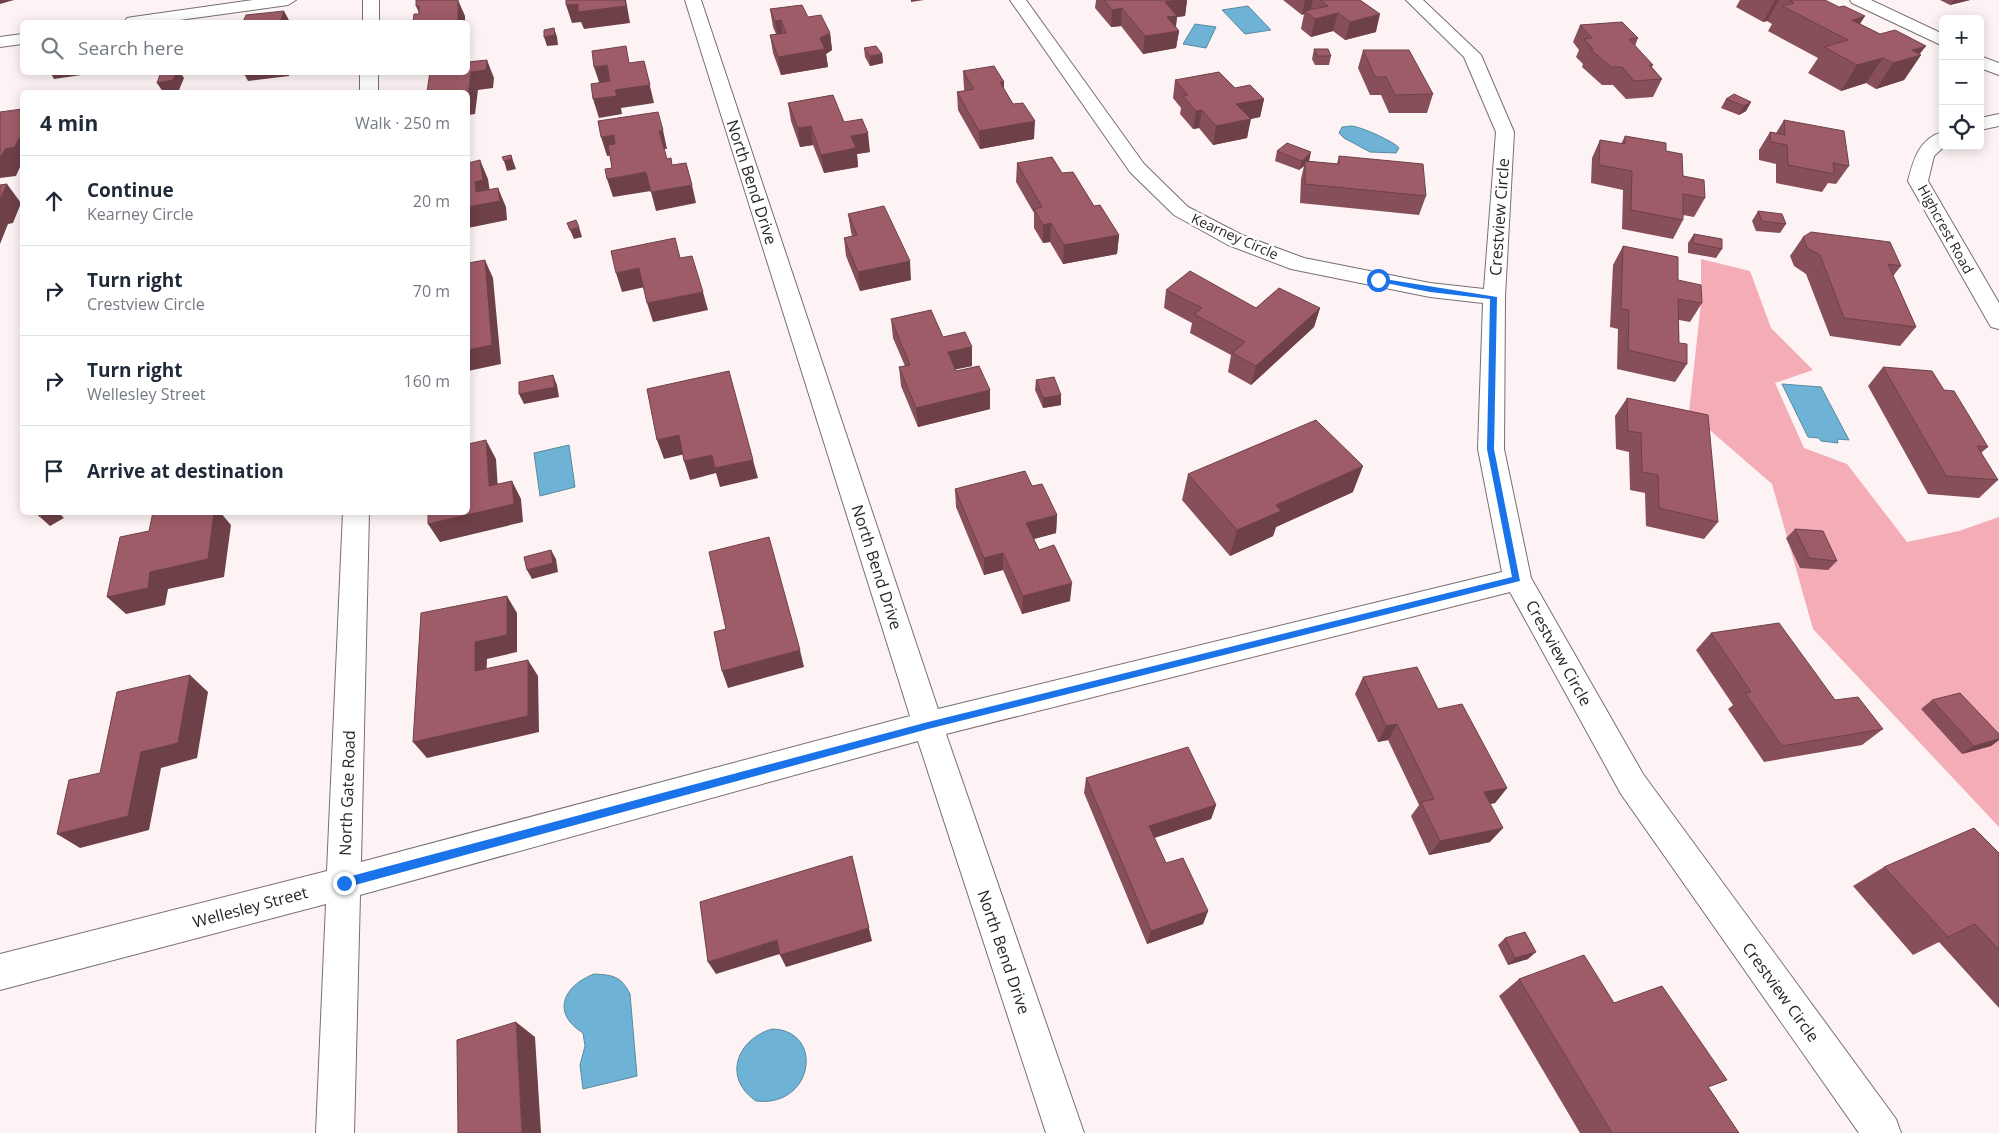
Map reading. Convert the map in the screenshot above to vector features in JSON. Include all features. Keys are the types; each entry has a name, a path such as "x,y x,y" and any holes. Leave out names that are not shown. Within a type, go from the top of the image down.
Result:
{"street":[{"path":"147,20 288,0"},
{"path":"371,0 371,20"},
{"name":"North Bend Drive","path":"693,0 928,726 1065,1133"},
{"name":"Kearney Circle","path":"1018,0 1138,168 1181,212 1235,240 1299,264 1430,290 1494,297"},
{"name":"Crestview Circle","path":"1414,0 1472,55 1505,132 1494,297 1490,449 1517,579 1632,784 1882,1133"},
{"path":"1858,0 1939,39"},
{"path":"0,42 20,38"},
{"path":"1984,63 1999,70"},
{"path":"368,90 369,75"},
{"path":"1984,123 1999,120"},
{"name":"Highcrest Road","path":"1939,142 1925,154 1918,181 1999,322"},
{"name":"North Gate Road","path":"335,1133 356,515"},
{"name":"Wellesley Street","path":"0,972 344,883 928,726 1517,579"}],"shaded area":[{"path":"1701,259 1750,271 1771,328 1813,370 1775,383 1804,448 1847,464 1907,542 1959,531 1999,517 1999,827 1813,629 1772,484 1689,412 1701,303"}],"water":[{"path":"1248,6 1271,30 1245,34 1222,10"},
{"path":"1195,24 1216,27 1206,48 1183,44"},
{"path":"1351,126 1377,135 1399,148 1396,153 1370,152 1344,138 1339,133 1342,127"},
{"path":"1782,384 1821,387 1849,440 1837,439 1838,443 1808,437"},
{"path":"569,445 575,487 540,496 534,453"},
{"path":"594,974 606,975 620,980 630,994 637,1076 583,1089 580,1065 585,1046 583,1033 573,1025 564,1009 568,993 583,979"},
{"path":"772,1029 789,1033 800,1042 806,1054 806,1068 801,1082 790,1093 776,1100 756,1101 745,1092 739,1081 737,1071 738,1060 750,1041"}],"building":[{"path":"416,0 458,0 458,20 413,20 414,14 419,14 419,6 416,6"},
{"path":"566,0 625,0 626,6 578,12 578,4 566,5"},
{"path":"1104,0 1179,0 1165,2 1177,16 1167,17 1179,31 1145,36 1122,8 1112,10"},
{"path":"1320,0 1360,0 1380,14 1350,22 1338,13 1315,19 1305,11 1328,6"},
{"path":"1789,0 1825,0 1839,7 1844,6 1865,16 1852,20 1880,34 1895,30 1926,46 1912,50 1921,55 1893,63 1883,58 1857,65 1824,47 1848,40 1782,6 1794,3"},
{"path":"802,5 808,17 821,15 830,33 820,38 825,49 778,57 770,35 786,33 781,20 775,21 770,9"},
{"path":"284,11 281,20 244,20 246,15"},
{"path":"1622,22 1638,38 1629,39 1653,65 1649,65 1662,79 1634,81 1622,67 1611,67 1590,49 1593,49 1584,39 1592,38 1580,25"},
{"path":"554,28 555,35 544,37 544,30"},
{"path":"626,46 629,63 644,61 650,85 615,90 617,96 593,99 591,84 610,81 607,65 594,67 592,51"},
{"path":"876,46 882,54 870,56 864,48"},
{"path":"1314,49 1328,49 1331,56 1317,56"},
{"path":"1363,50 1409,50 1433,94 1395,95 1386,77 1375,77"},
{"path":"487,60 486,70 471,72 469,90 427,90 430,75 470,75 470,62"},
{"path":"994,66 1004,82 1000,82 1013,104 1023,103 1035,121 979,131 957,92 974,89 963,71"},
{"path":"1219,72 1235,88 1250,85 1264,99 1236,104 1251,119 1216,126 1202,110 1196,111 1183,96 1188,95 1175,80"},
{"path":"160,75 176,75 173,80 157,83"},
{"path":"1734,94 1751,102 1744,106 1726,99"},
{"path":"833,95 844,122 862,119 868,133 851,136 856,148 821,155 811,126 798,128 788,103"},
{"path":"20,109 20,138 15,147 5,149 1,157 0,157 0,112"},
{"path":"658,112 663,130 659,131 667,159 671,158 672,165 686,163 692,185 651,192 646,172 607,179 605,169 612,168 608,145 615,144 614,135 601,137 598,121"},
{"path":"1784,120 1844,131 1849,166 1833,163 1834,174 1788,165 1787,145 1771,142 1770,132 1785,135"},
{"path":"1625,136 1666,143 1666,151 1682,154 1683,176 1704,180 1705,198 1683,194 1683,220 1631,210 1632,171 1599,165 1600,140 1625,144"},
{"path":"1287,143 1311,152 1302,161 1277,151"},
{"path":"511,155 512,159 504,161 502,157"},
{"path":"1339,156 1423,164 1426,196 1305,184 1305,161 1339,164"},
{"path":"1052,157 1062,173 1073,172 1094,206 1100,205 1119,235 1064,245 1051,223 1043,225 1034,209 1042,207 1017,163"},
{"path":"480,160 483,180 475,182 476,192 498,188 500,201 470,207 470,162"},
{"path":"7,184 0,199 0,185"},
{"path":"884,206 910,261 858,272 844,238 857,235 848,214"},
{"path":"1758,211 1782,214 1786,224 1762,221"},
{"path":"576,220 579,227 570,230 567,223"},
{"path":"1811,232 1890,242 1901,266 1888,264 1916,327 1844,318 1820,255 1807,248 1803,237"},
{"path":"1694,234 1722,239 1722,249 1693,243"},
{"path":"675,238 680,258 692,256 703,292 647,303 639,268 616,273 611,251"},
{"path":"1623,246 1678,257 1678,280 1701,285 1702,303 1678,299 1679,343 1687,344 1687,364 1628,350 1629,310 1621,309"},
{"path":"485,260 492,345 470,350 470,263"},
{"path":"1190,271 1256,308 1279,288 1320,308 1256,366 1232,353 1245,342 1194,314 1202,308 1166,290"},
{"path":"931,310 943,337 965,332 972,347 948,352 956,371 979,366 990,390 916,408 899,367 910,365 891,319"},
{"path":"1883,367 1932,371 1944,390 1954,391 1988,447 1977,446 1998,480 1946,476"},
{"path":"729,371 753,460 715,468 712,455 684,461 679,435 657,440 647,389"},
{"path":"553,375 555,387 519,394 519,382"},
{"path":"1054,377 1061,395 1043,398 1036,380"},
{"path":"1627,398 1708,415 1718,522 1659,508 1658,475 1642,472 1641,433 1628,431"},
{"path":"1316,420 1363,466 1276,505 1281,511 1237,530 1188,474"},
{"path":"486,440 489,486 512,481 514,504 470,514 470,444"},
{"path":"1025,471 1032,486 1042,484 1057,515 1026,523 1039,550 1054,545 1072,583 1023,596 1003,553 984,558 955,489"},
{"path":"152,515 214,515 208,559 150,572 148,588 107,597 120,537 149,531"},
{"path":"428,515 467,515 428,524"},
{"path":"1795,529 1823,531 1837,561 1809,558"},
{"path":"769,537 800,650 722,671 714,632 726,629 709,552"},
{"path":"551,550 553,563 527,570 524,557"},
{"path":"507,596 507,635 475,642 475,671 528,660 528,716 413,742 421,613"},
{"path":"1779,623 1835,700 1858,697 1883,729 1782,746 1745,693 1751,692 1711,633"},
{"path":"1417,667 1438,709 1462,704 1507,788 1484,792 1503,828 1440,841 1421,802 1434,799 1397,724 1386,726 1363,677"},
{"path":"190,675 178,743 141,752 128,816 57,834 69,780 100,773 117,692"},
{"path":"1960,693 1999,734 1999,739 1974,746 1932,700"},
{"path":"1188,747 1216,805 1149,826 1166,863 1183,858 1208,911 1151,931 1086,778"},
{"path":"1974,828 1999,853 1999,950 1975,924 1948,937 1884,867"},
{"path":"852,856 869,928 780,955 777,940 708,962 700,902"},
{"path":"1525,932 1536,952 1515,958 1505,938"},
{"path":"1584,955 1614,1003 1662,986 1727,1080 1708,1087 1739,1133 1612,1133 1519,979"},
{"path":"516,1022 522,1133 458,1133 457,1040"}],"route":[{"path":"344,883 928,726 1517,579 1490,449 1494,297 1430,290 1378,280"}]}
